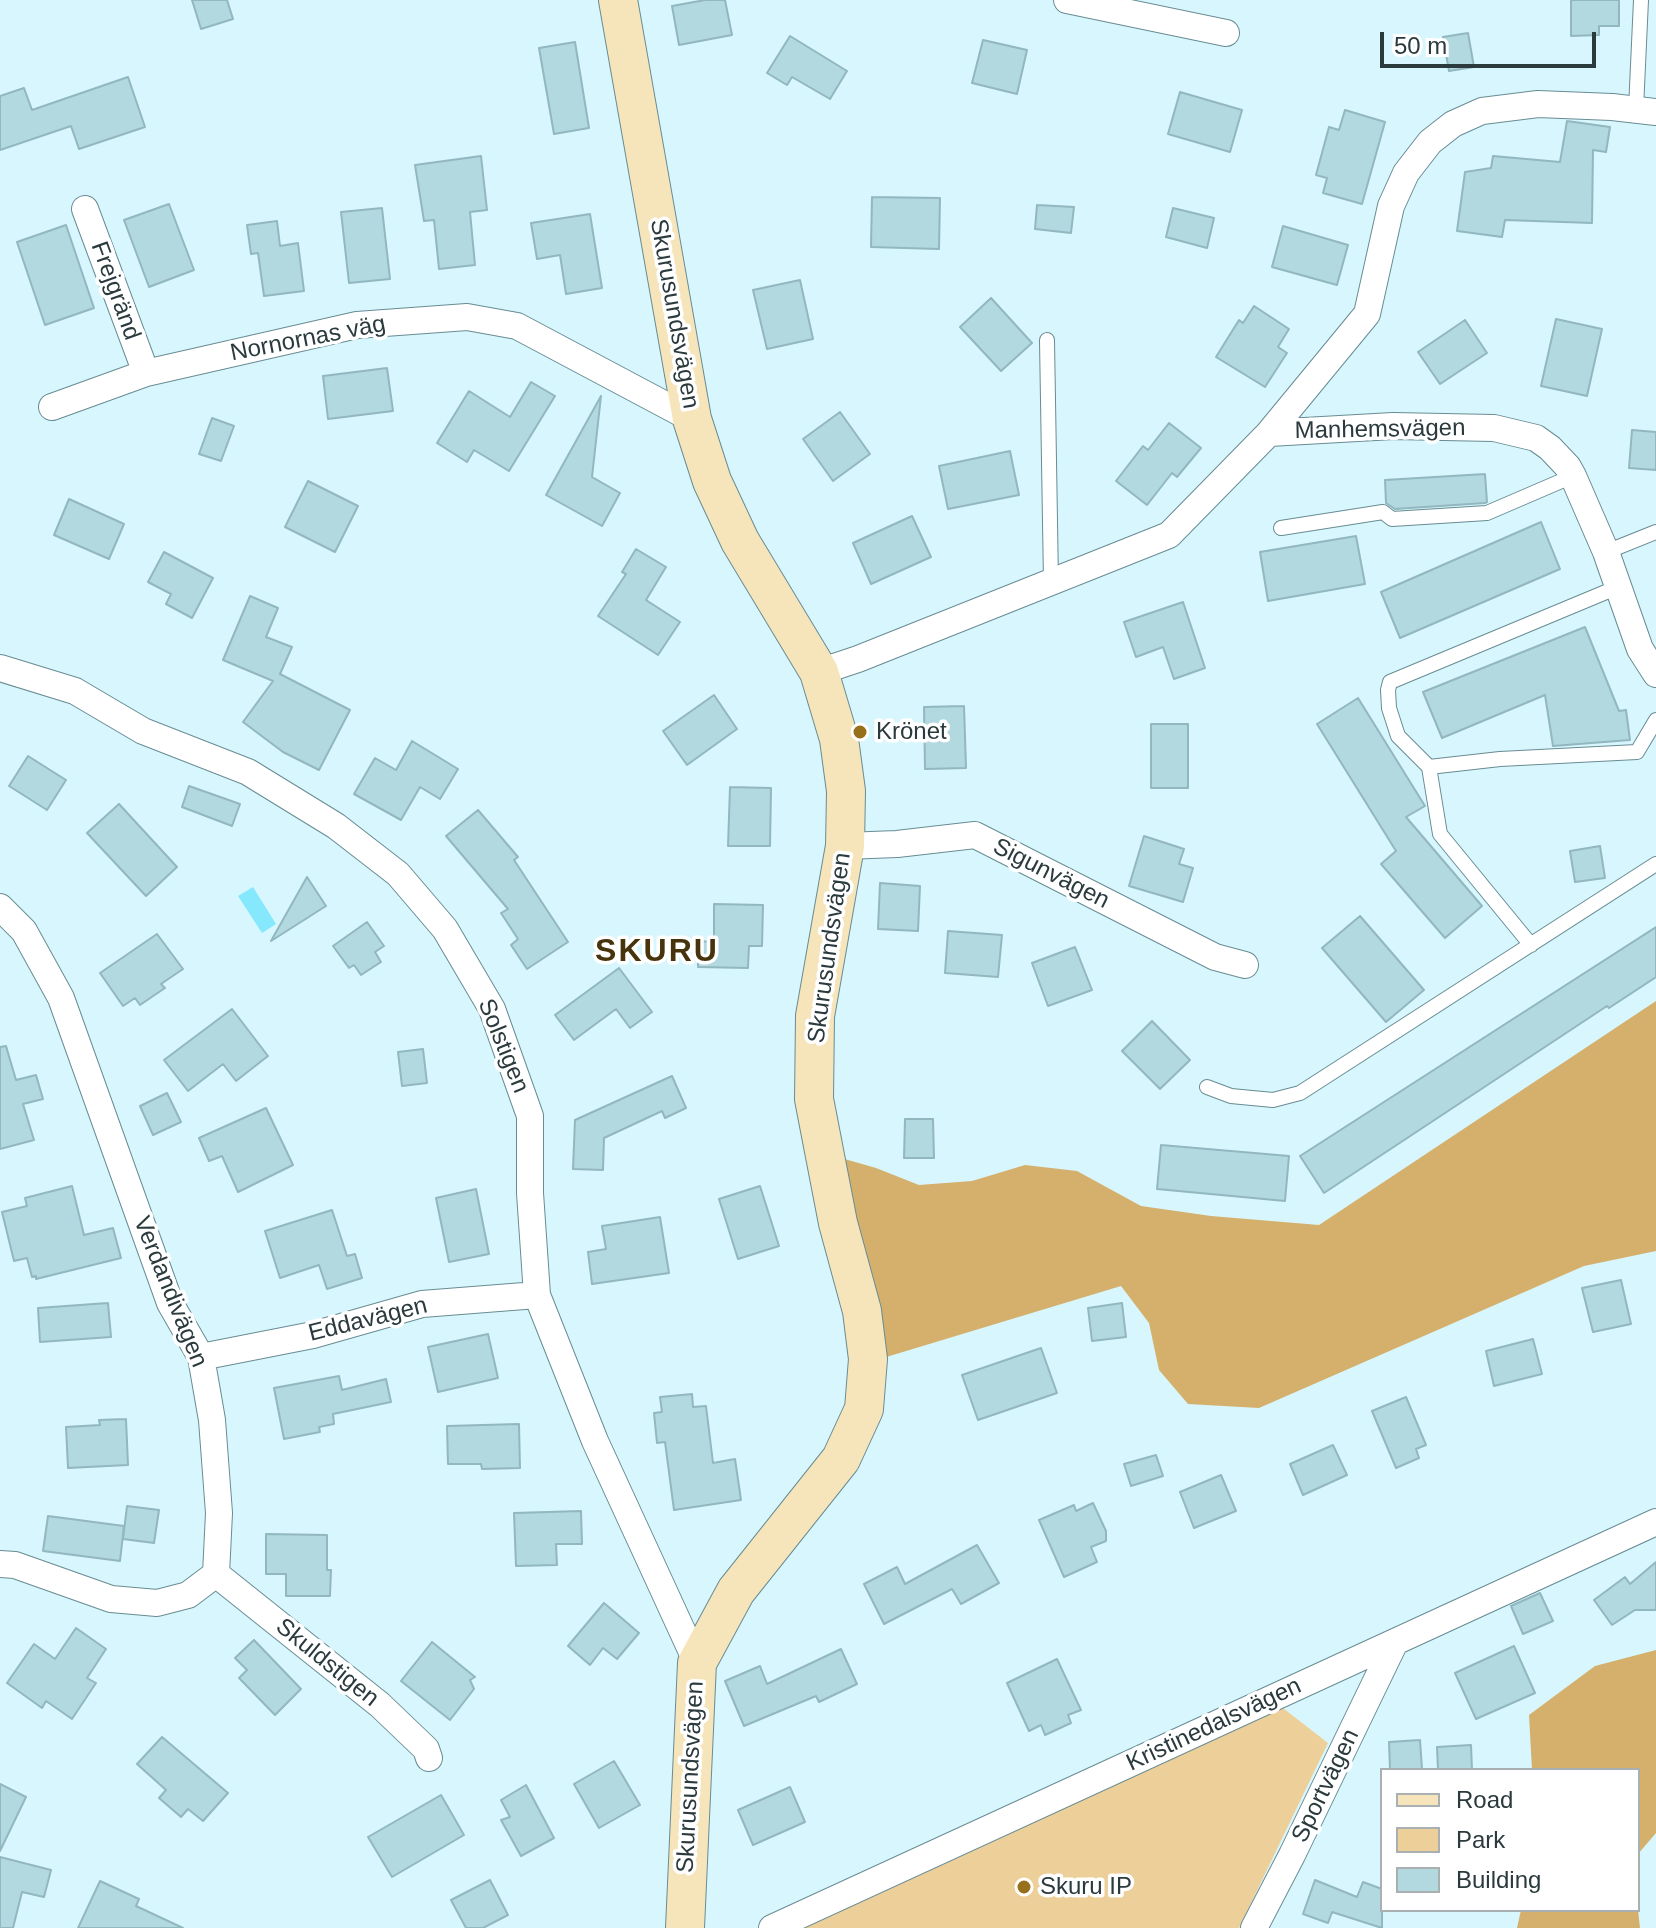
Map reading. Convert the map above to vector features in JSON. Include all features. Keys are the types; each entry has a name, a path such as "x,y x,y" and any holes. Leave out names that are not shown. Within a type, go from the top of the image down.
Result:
{"street":[{"name":"Skurusundsvägen","path":"618,0 692,419 712,481 740,541 819,672 839,739 846,791 845,846 815,1016 814,1099 838,1223 862,1311 868,1359 864,1409 841,1459 736,1591 697,1663 685,1928"},
{"path":"1067,0 1226,33"},
{"path":"1269,433 1367,314 1391,206 1406,173 1430,142 1453,124 1482,111 1538,104 1646,111"},
{"name":"Frejgränd","path":"85,209 146,373"},
{"name":"Nornornas väg","path":"52,407 146,373 357,325 467,317 517,326 692,419"},
{"name":"Manhemsvägen","path":"819,672 1169,535 1269,433 1393,426 1494,428 1536,438 1550,448 1573,476 1606,552 1640,649 1656,674"},
{"name":"Solstigen","path":"0,668 75,691 143,731 248,772 336,826 398,874 445,929 492,1009 530,1116 530,1193 537,1295 595,1441 697,1663"},
{"name":"Sigunvägen","path":"845,846 975,835 1215,957 1245,965"},
{"name":"Verdandivägen","path":"0,907 24,931 61,998 170,1303 201,1357 212,1420 219,1513 216,1574"},
{"name":"Eddavägen","path":"201,1357 313,1335 422,1304 537,1295"},
{"name":"Kristinedalsvägen","path":"772,1928 1656,1522"},
{"path":"0,1564 15,1565 111,1599 157,1603 188,1595 216,1574"},
{"name":"Skuldstigen","path":"216,1574 380,1705 426,1749 429,1758"},
{"name":"Sportvägen","path":"1254,1928 1395,1642"}],"lane":[{"path":"1641,0 1646,111"},
{"path":"1047,340 1051,582"},
{"path":"1281,528 1383,512 1392,519 1487,513 1573,476"},
{"path":"1606,552 1656,532"},
{"path":"1531,945 1440,834 1429,767 1398,736 1389,708 1390,682 1618,587"},
{"path":"1429,767 1500,759 1637,752 1656,720"},
{"path":"1207,1087 1231,1096 1273,1100 1300,1093 1656,864"}],"green space":[{"path":"1279,1705 1328,1743 1239,1928 804,1928 1003,1837"}],"shaded area":[{"path":"1656,1001 1656,1251 1584,1266 1259,1408 1188,1404 1159,1370 1149,1323 1121,1286 883,1358 841,1158 919,1185 972,1181 1025,1165 1077,1171 1141,1206 1211,1216 1319,1225"},
{"path":"1656,1650 1656,1833 1640,1852 1640,1768 1532,1768 1529,1715 1595,1666"},
{"path":"1521,1912 1638,1912 1640,1928 1517,1928"}],"water":[{"path":"253,887 276,924 262,933 238,896"}],"building":[{"path":"192,0 227,0 233,19 201,29"},
{"path":"725,0 732,35 679,45 672,6"},
{"path":"1571,0 1619,0 1619,26 1599,26 1599,35 1571,36"},
{"path":"1468,33 1474,67 1449,71 1443,37"},
{"path":"790,36 847,71 830,99 792,77 787,85 767,73"},
{"path":"983,40 1027,50 1017,94 972,83"},
{"path":"575,42 589,128 554,134 539,48"},
{"path":"128,77 145,127 79,149 71,126 0,150 0,96 24,88 32,110"},
{"path":"1180,92 1242,110 1230,152 1168,134"},
{"path":"1345,110 1385,122 1362,204 1323,193 1327,178 1316,175 1329,127 1339,130"},
{"path":"1567,121 1610,127 1606,152 1593,150 1592,223 1505,220 1502,237 1457,231 1465,172 1491,168 1493,156 1560,162"},
{"path":"481,156 487,210 470,212 475,265 439,269 434,220 424,221 415,165"},
{"path":"872,197 940,198 939,249 871,247"},
{"path":"169,204 194,270 149,287 124,220"},
{"path":"1037,205 1074,207 1071,233 1035,229"},
{"path":"382,208 390,279 349,283 341,212"},
{"path":"1173,208 1214,218 1207,248 1166,237"},
{"path":"590,214 602,288 566,294 560,255 537,259 531,223"},
{"path":"277,221 280,246 298,243 304,291 264,296 258,253 251,254 247,225"},
{"path":"66,225 94,308 45,325 17,242"},
{"path":"1283,226 1348,245 1337,285 1272,267"},
{"path":"800,280 813,339 767,349 753,290"},
{"path":"991,298 1032,343 1001,371 960,327"},
{"path":"1254,306 1289,329 1278,347 1287,353 1265,387 1216,357 1239,320 1243,323"},
{"path":"1556,319 1602,329 1587,396 1541,386"},
{"path":"1465,320 1487,353 1440,384 1418,352"},
{"path":"387,368 393,411 328,419 323,376"},
{"path":"531,382 555,396 509,471 474,450 467,462 437,443 469,391 510,417"},
{"path":"601,396 592,477 620,493 602,526 546,495"},
{"path":"840,412 870,454 833,481 803,439"},
{"path":"212,418 234,426 221,461 199,454"},
{"path":"1169,423 1201,448 1177,477 1172,473 1147,505 1116,481 1143,446 1148,450"},
{"path":"1632,430 1656,432 1656,470 1629,468"},
{"path":"1010,451 1019,495 948,509 939,466"},
{"path":"1485,474 1485,503 1395,509 1386,503 1385,480"},
{"path":"308,481 358,506 335,552 285,527"},
{"path":"69,499 124,524 109,559 54,535"},
{"path":"912,516 931,557 871,584 853,543"},
{"path":"1541,522 1560,569 1400,638 1381,592"},
{"path":"1356,536 1365,584 1268,601 1260,552"},
{"path":"636,549 666,567 646,600 680,622 658,655 598,616 626,574 622,572"},
{"path":"164,552 213,578 192,618 166,604 171,594 148,582"},
{"path":"250,596 278,608 266,637 292,647 280,674 350,710 319,770 283,752 243,722 273,681 223,660"},
{"path":"1183,602 1205,668 1174,679 1163,647 1136,657 1124,622"},
{"path":"1585,627 1619,711 1626,710 1630,740 1553,746 1545,695 1442,738 1423,692"},
{"path":"714,695 737,729 687,765 663,731"},
{"path":"1358,698 1425,806 1406,817 1482,906 1445,938 1381,864 1396,851 1317,724"},
{"path":"964,706 966,768 925,769 924,707"},
{"path":"1151,724 1188,724 1188,788 1151,788"},
{"path":"412,741 458,769 440,799 420,787 401,820 354,794 375,758 396,770"},
{"path":"28,756 66,780 47,810 9,786"},
{"path":"189,786 240,804 232,826 182,807"},
{"path":"730,787 771,788 770,846 728,846"},
{"path":"119,804 177,867 146,896 87,833"},
{"path":"478,810 518,857 514,860 568,942 527,969 511,945 518,939 501,913 508,909 446,836"},
{"path":"1144,836 1184,849 1179,864 1193,868 1183,902 1129,886"},
{"path":"1600,846 1605,878 1575,882 1570,851"},
{"path":"307,877 326,906 271,941"},
{"path":"880,883 920,886 918,931 878,929"},
{"path":"714,904 763,905 762,946 749,946 748,968 698,967 698,941 714,942"},
{"path":"1360,916 1424,990 1386,1022 1322,948"},
{"path":"367,922 384,946 375,952 381,962 361,975 354,965 349,968 333,946"},
{"path":"1656,927 1656,977 1609,1008 1607,1006 1324,1193 1300,1156"},
{"path":"948,931 1002,935 998,977 945,973"},
{"path":"157,934 183,969 161,984 165,988 140,1005 135,998 123,1006 100,973"},
{"path":"1075,947 1092,990 1048,1006 1032,963"},
{"path":"619,968 652,1012 630,1028 616,1009 574,1040 555,1015"},
{"path":"232,1009 268,1056 236,1081 223,1064 188,1091 164,1060"},
{"path":"1152,1021 1190,1060 1160,1089 1122,1051"},
{"path":"6,1046 16,1080 36,1075 43,1099 23,1104 34,1140 0,1149 0,1047"},
{"path":"423,1049 427,1083 402,1086 398,1052"},
{"path":"672,1076 686,1108 665,1118 662,1111 604,1138 603,1170 573,1169 575,1120"},
{"path":"167,1093 181,1122 153,1135 140,1106"},
{"path":"266,1108 293,1165 238,1192 222,1156 209,1161 199,1138"},
{"path":"905,1119 933,1119 934,1158 904,1158"},
{"path":"1161,1145 1289,1156 1285,1201 1157,1189"},
{"path":"72,1186 84,1235 113,1228 121,1258 36,1279 36,1276 32,1277 27,1258 14,1261 2,1212 27,1206 25,1198"},
{"path":"760,1186 779,1246 738,1259 719,1199"},
{"path":"476,1189 489,1254 449,1262 436,1198"},
{"path":"332,1210 347,1256 355,1254 362,1278 327,1289 319,1265 280,1278 265,1231"},
{"path":"660,1217 669,1273 592,1284 588,1252 606,1249 602,1226"},
{"path":"1621,1280 1631,1324 1593,1332 1582,1288"},
{"path":"108,1303 111,1337 40,1342 38,1308"},
{"path":"1122,1303 1126,1337 1092,1341 1088,1308"},
{"path":"488,1334 498,1378 438,1392 428,1347"},
{"path":"1533,1339 1542,1374 1494,1386 1486,1351"},
{"path":"1041,1348 1057,1393 978,1420 962,1375"},
{"path":"339,1376 342,1390 386,1379 391,1402 333,1414 334,1424 319,1427 320,1432 284,1439 274,1388"},
{"path":"692,1394 693,1407 706,1406 713,1463 735,1459 741,1500 674,1510 665,1442 657,1443 654,1413 662,1412 660,1397"},
{"path":"1406,1397 1426,1445 1416,1449 1419,1458 1396,1468 1372,1411"},
{"path":"126,1419 128,1465 68,1468 66,1427 100,1425 99,1420"},
{"path":"519,1424 520,1468 482,1469 481,1464 448,1464 447,1426"},
{"path":"1333,1445 1347,1475 1303,1495 1290,1464"},
{"path":"1156,1455 1163,1476 1131,1486 1124,1464"},
{"path":"1221,1475 1236,1511 1194,1528 1180,1492"},
{"path":"1093,1503 1106,1531 1106,1541 1091,1547 1097,1562 1064,1577 1039,1520 1074,1505 1076,1511"},
{"path":"127,1506 159,1510 154,1543 123,1539"},
{"path":"581,1511 582,1544 556,1544 557,1565 516,1566 514,1513"},
{"path":"48,1516 124,1526 120,1561 43,1551"},
{"path":"266,1534 327,1535 330,1596 286,1596 286,1574 266,1574"},
{"path":"977,1545 999,1583 961,1604 952,1589 884,1624 864,1584 897,1567 905,1584"},
{"path":"1656,1562 1656,1610 1635,1610 1612,1625 1594,1600 1625,1577 1630,1584"},
{"path":"1540,1593 1553,1621 1523,1634 1511,1606"},
{"path":"604,1603 639,1633 617,1659 603,1648 590,1665 568,1646"},
{"path":"76,1628 106,1649 87,1678 96,1683 72,1719 46,1701 42,1708 7,1683 34,1644 55,1659"},
{"path":"254,1640 301,1689 275,1715 239,1678 247,1670 235,1658"},
{"path":"432,1642 475,1677 470,1680 474,1689 450,1720 401,1681"},
{"path":"1514,1646 1535,1693 1476,1719 1455,1673"},
{"path":"841,1649 857,1684 819,1702 816,1696 744,1726 725,1681 760,1666 767,1684"},
{"path":"1057,1659 1081,1710 1068,1715 1071,1723 1045,1735 1041,1725 1029,1731 1007,1683"},
{"path":"162,1737 228,1793 203,1821 188,1809 181,1817 159,1798 166,1790 137,1764"},
{"path":"1420,1740 1422,1768 1390,1768 1389,1742"},
{"path":"1471,1745 1472,1768 1438,1768 1437,1747"},
{"path":"614,1761 640,1805 599,1828 574,1784"},
{"path":"0,1784 26,1797 0,1851"},
{"path":"526,1785 554,1838 521,1856 501,1820 510,1817 501,1800"},
{"path":"790,1787 805,1822 753,1845 738,1810"},
{"path":"441,1795 464,1835 392,1877 368,1837"},
{"path":"0,1857 51,1870 44,1897 22,1892 13,1928 0,1928"},
{"path":"490,1880 508,1915 483,1928 466,1928 451,1900"},
{"path":"1315,1880 1357,1897 1363,1882 1380,1888 1382,1928 1332,1912 1328,1923 1303,1914"},
{"path":"100,1881 139,1899 136,1906 183,1928 78,1928"}],"place":[{"name":"Krönet","path":"860,732"},
{"name":"Skuru IP","path":"1024,1887"}],"district":[{"name":"SKURU","path":"657,952"}]}
